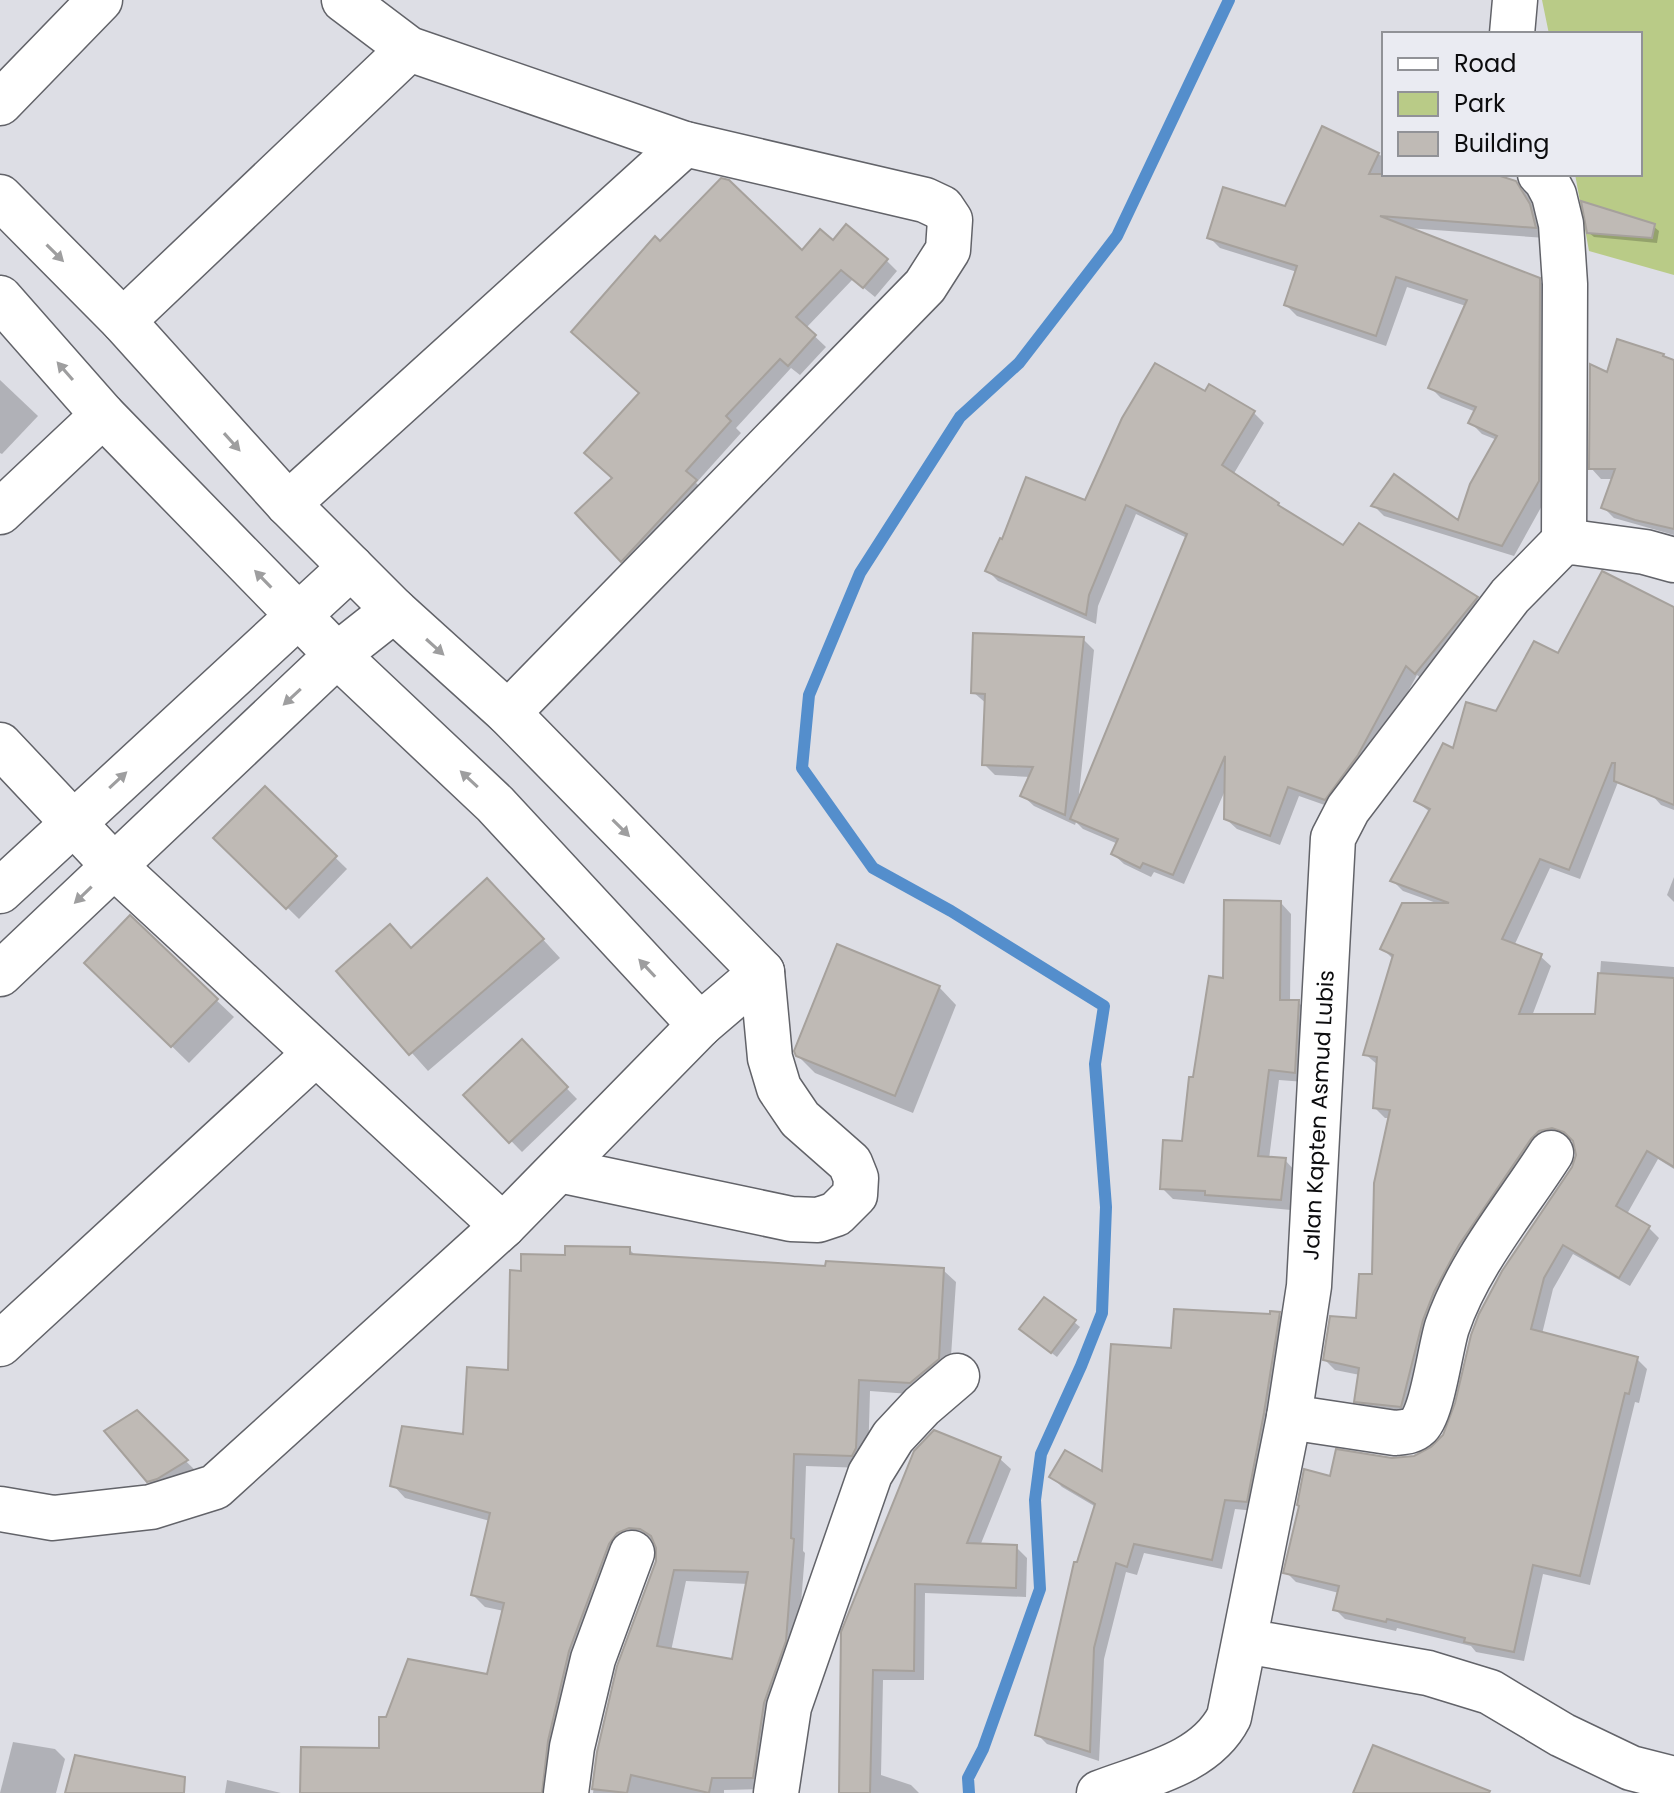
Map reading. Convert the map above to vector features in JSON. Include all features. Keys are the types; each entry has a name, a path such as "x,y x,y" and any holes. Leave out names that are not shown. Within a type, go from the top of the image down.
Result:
{"street":[{"path":"0,103 100,0"},
{"path":"344,0 409,49 685,144 925,200 942,208 950,220 948,250 925,286 508,713"},
{"path":"1512,32 1515,0"},
{"path":"123,321 409,49"},
{"path":"288,504 685,144"},
{"path":"1542,176 1554,195 1561,224 1563,254 1564,541 1615,547 1674,560"},
{"path":"0,197 123,321 288,504 394,610 508,713 762,972 770,1058 779,1088 800,1119 850,1163 856,1178 855,1195 846,1205 836,1214 818,1220 791,1219 559,1170"},
{"path":"0,298 103,415 337,655 495,804 700,1025"},
{"path":"0,512 103,415"},
{"name":"Jalan Kapten Asmud Lubis","path":"1099,1793 1190,1758 1215,1739 1229,1717 1289,1417 1309,1286 1333,838 1348,809 1510,596 1564,541"},
{"path":"0,891 351,567"},
{"path":"0,974 337,655 394,610"},
{"path":"0,745 114,866 503,1226"},
{"path":"0,1509 53,1518 151,1507 215,1487 503,1226 700,1025 762,972"},
{"path":"0,1344 315,1054"},
{"path":"1289,1417 1395,1433 1419,1426 1428,1415 1440,1352 1464,1288 1511,1209 1551,1153"},
{"path":"776,1793 789,1707 870,1474 893,1437 922,1406 957,1376"},
{"path":"566,1793 572,1747 593,1659 632,1553"},
{"path":"1245,1641 1428,1673 1490,1692 1562,1735 1618,1762 1674,1779"}],"green space":[{"path":"1542,0 1674,0 1674,275 1589,251 1575,176 1642,176 1642,32 1549,32"}],"building":[{"path":"1322,126 1379,153 1369,174 1500,176 1516,181 1530,204 1536,228 1380,216 1540,278 1539,481 1502,546 1371,506 1394,474 1458,520 1470,484 1497,436 1468,423 1476,407 1428,388 1467,300 1396,277 1376,336 1284,305 1297,266 1207,238 1223,187 1285,206"},
{"path":"721,178 729,180 802,250 820,229 833,240 846,224 888,259 863,288 841,270 796,317 816,335 788,366 780,359 726,416 731,421 686,471 697,480 621,562 575,513 612,478 584,453 639,393 571,332 655,236 660,241"},
{"path":"1581,201 1655,224 1652,238 1587,233"},
{"path":"1617,339 1674,360 1674,529 1601,508 1615,469 1589,469 1590,364 1607,372"},
{"path":"1155,363 1205,391 1209,384 1255,411 1222,465 1278,505 1343,545 1359,523 1478,597 1415,674 1406,666 1358,755 1325,800 1288,787 1270,836 1224,819 1225,756 1173,875 1143,863 1140,868 1111,854 1118,839 1070,819 1187,534 1126,505 1089,595 1086,615 985,571 1002,539 1026,477 1085,500 1122,418"},
{"path":"1602,571 1674,607 1674,805 1614,781 1615,763 1612,763 1569,870 1540,859 1502,939 1542,954 1519,1014 1595,1014 1598,973 1674,978 1674,1167 1647,1151 1616,1206 1650,1226 1619,1278 1563,1245 1544,1278 1531,1329 1638,1357 1629,1394 1625,1393 1580,1576 1533,1565 1514,1652 1464,1642 1465,1638 1387,1619 1386,1622 1333,1610 1339,1586 1283,1573 1299,1506 1304,1469 1330,1476 1336,1449 1392,1458 1414,1456 1431,1447 1443,1435 1479,1314 1502,1271 1572,1167 1576,1155 1573,1141 1564,1132 1552,1128 1539,1131 1531,1139 1459,1245 1434,1292 1423,1320 1401,1407 1354,1402 1359,1368 1323,1360 1330,1316 1356,1318 1359,1274 1372,1274 1374,1183 1390,1110 1373,1108 1377,1057 1363,1055 1393,955 1380,949 1402,903 1449,903 1390,881 1430,809 1414,801 1443,743 1453,748 1466,702 1496,711 1534,641 1558,653"},
{"path":"973,633 1084,637 1065,815 1020,796 1033,767 982,765 985,694 971,693"},
{"path":"265,786 337,856 286,909 213,838"},
{"path":"487,878 544,939 409,1055 336,971 390,924 411,948"},
{"path":"1224,900 1281,901 1280,1000 1299,1000 1295,1073 1269,1070 1258,1156 1286,1158 1281,1200 1160,1189 1163,1140 1182,1141 1189,1077 1193,1077 1209,976 1223,978"},
{"path":"130,915 218,999 171,1047 84,963"},
{"path":"837,944 940,986 895,1096 796,1056 794,1051"},
{"path":"522,1039 568,1087 509,1143 463,1095"},
{"path":"565,1246 630,1247 630,1254 825,1266 826,1261 944,1268 939,1359 910,1383 859,1380 856,1448 852,1456 794,1454 791,1538 794,1539 786,1641 764,1703 753,1778 712,1778 709,1793 631,1775 627,1793 592,1789 597,1752 617,1666 656,1561 656,1548 651,1536 640,1529 629,1528 617,1533 609,1544 569,1651 548,1741 542,1793 300,1793 301,1747 379,1748 379,1717 386,1717 408,1659 487,1674 504,1603 471,1595 490,1513 390,1486 402,1426 463,1434 467,1367 508,1370 510,1270 521,1271 521,1254 565,1255","holes":["674,1570 748,1572 732,1659 657,1646"]},
{"path":"1044,1297 1076,1320 1051,1353 1019,1329"},
{"path":"1174,1309 1280,1312 1264,1413 1247,1502 1225,1500 1212,1560 1134,1544 1127,1567 1116,1563 1094,1648 1090,1752 1035,1735 1074,1562 1077,1562 1095,1504 1049,1477 1065,1450 1102,1471 1111,1344 1171,1348"},
{"path":"137,1410 188,1460 147,1482 104,1431"},
{"path":"934,1430 1001,1457 967,1543 1017,1545 1016,1588 915,1584 914,1671 873,1670 870,1793 839,1793 841,1632 914,1451"},
{"path":"1373,1745 1490,1791 1353,1793"},
{"path":"75,1755 185,1777 184,1793 65,1793"}],"waterway":[{"path":"969,1793 968,1778 983,1749 1040,1589 1035,1500 1041,1454 1102,1313 1106,1207 1095,1064 1104,1006 951,911 873,868 802,768 809,695 860,573 960,417 1019,363 1117,236 1229,0"}]}
